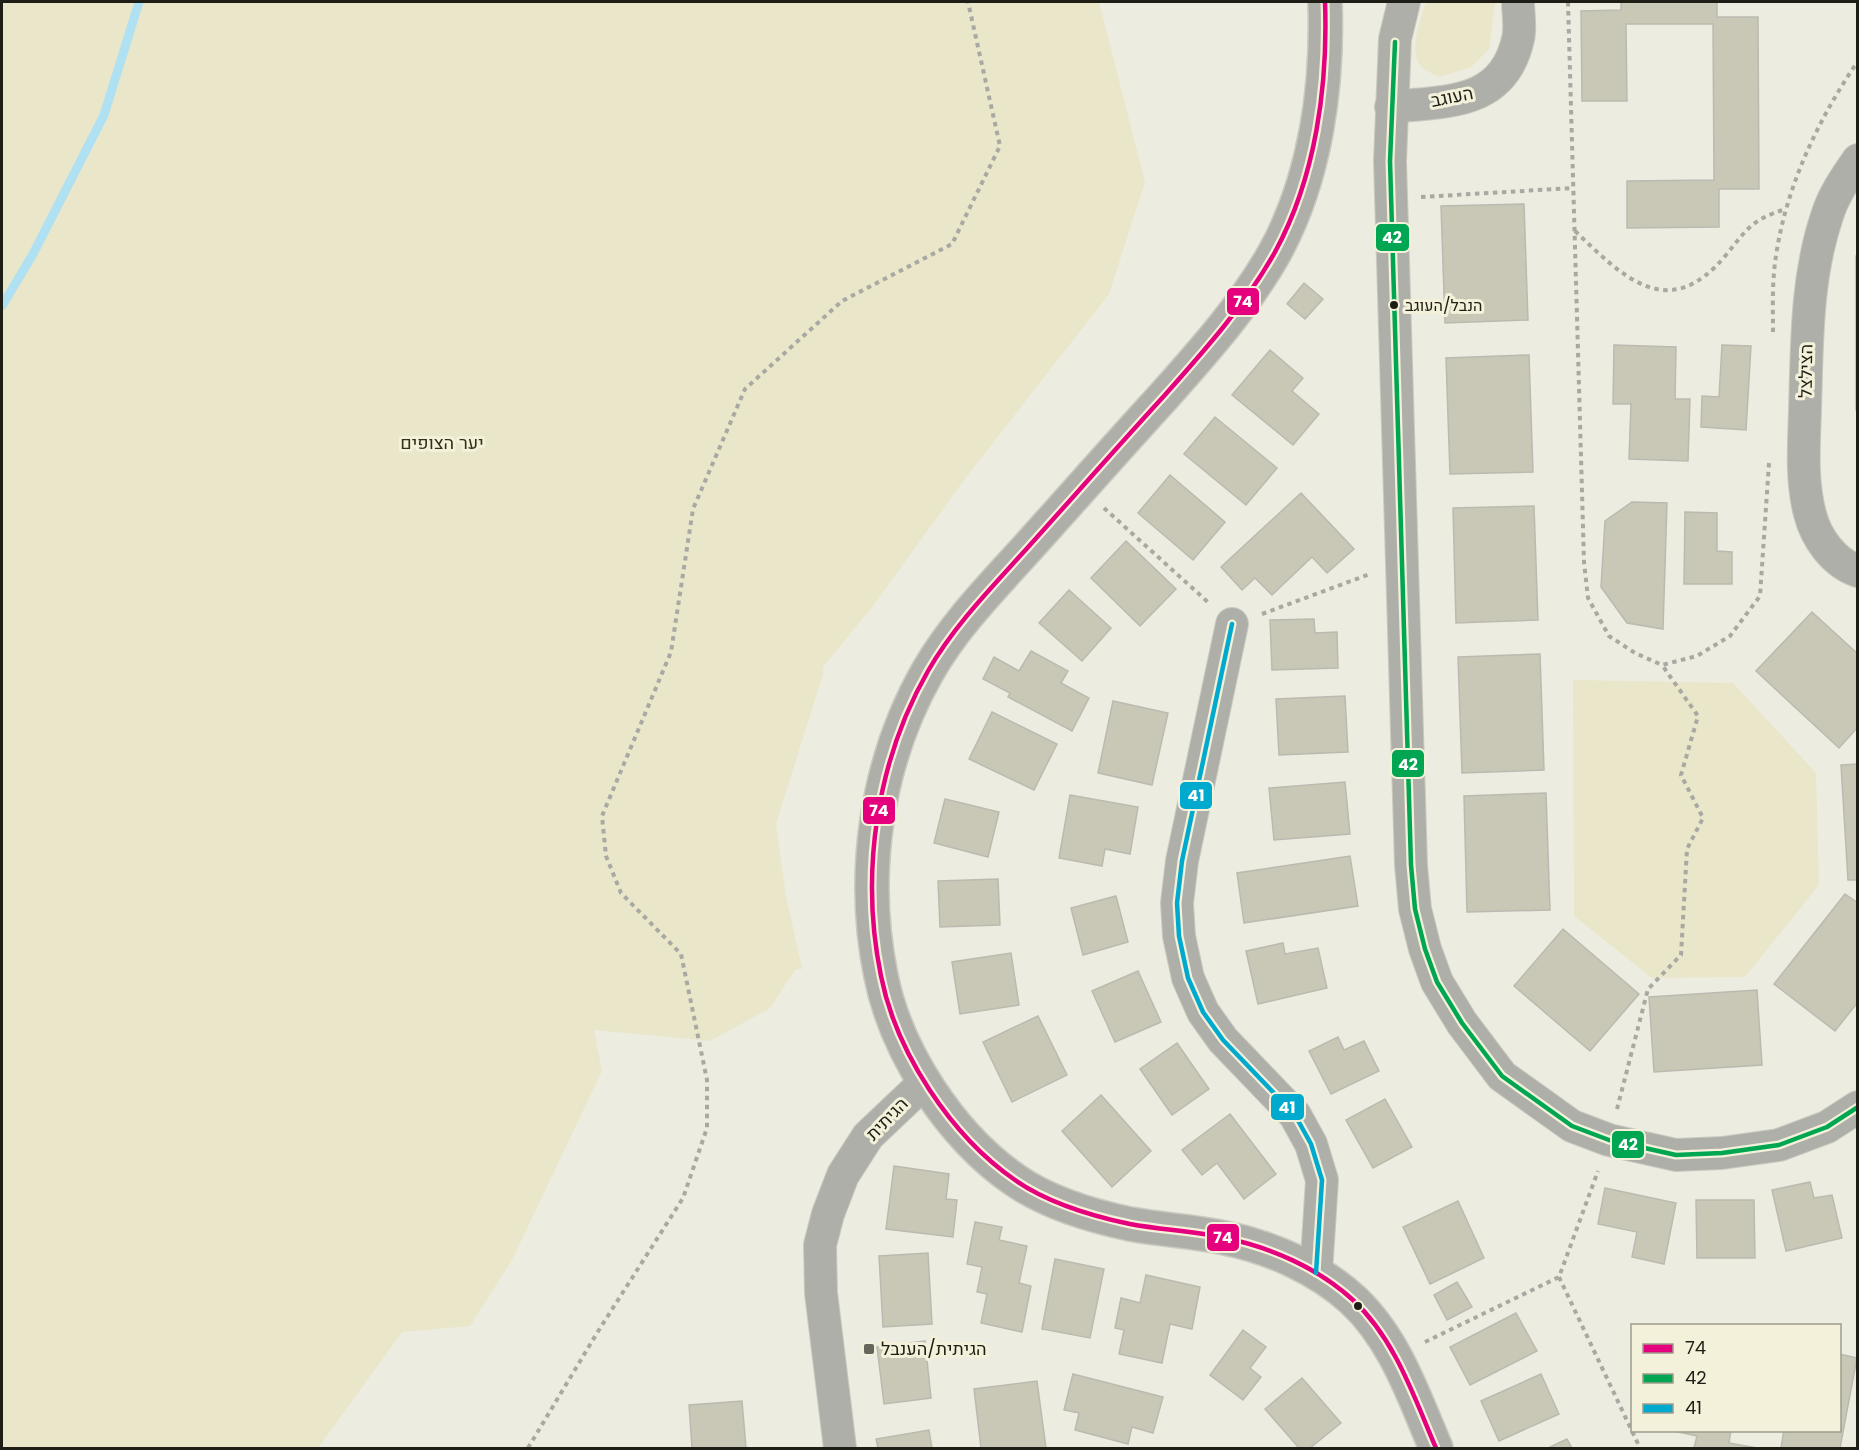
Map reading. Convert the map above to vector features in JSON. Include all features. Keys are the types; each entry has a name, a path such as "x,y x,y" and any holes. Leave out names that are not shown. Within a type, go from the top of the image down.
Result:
{"street":[{"name":"הגיתית","path":"840,1449 821,1293 820,1245 828,1214 843,1175 861,1146 868,1136 924,1083 892,1014 881,981 874,939 872,868 884,779 895,743 910,706 936,660 983,597 1200,356 1253,285 1275,251 1289,220 1315,135 1324,69 1325,2"},
{"path":"1404,2 1395,39 1391,107 1391,199 1411,865 1415,909 1425,949 1437,982 1462,1023 1502,1076 1572,1126 1609,1140 1676,1155 1722,1154 1779,1145 1827,1127 1857,1107"},
{"name":"העוגב","path":"1391,107 1458,99 1488,89 1509,67 1519,37 1518,2"},
{"name":"הצילצל","path":"1857,160 1827,214 1816,259 1808,315 1803,482 1810,516 1827,550 1857,571"},
{"path":"1232,624 1182,861 1177,903 1179,936 1188,978 1203,1012 1223,1040 1295,1115 1311,1144 1322,1180 1316,1273"},
{"path":"924,1083 969,1139 1015,1180 1089,1214 1132,1224 1227,1238 1290,1258 1353,1299 1380,1332 1395,1357 1436,1449"}],"path":[{"path":"528,1449 597,1333 683,1198 707,1128 707,1080 681,954 621,893 606,856 602,816 671,652 693,509 745,389 842,301 952,244 1000,146 968,2"},
{"path":"1395,1357 1559,1277 1609,1140 1648,989 1681,955 1688,849 1703,818 1681,775 1698,716 1662,664 1635,653 1609,636 1588,598 1584,562 1568,2"},
{"path":"1773,336 1775,264 1790,192 1812,143 1857,61"},
{"path":"1391,199 1573,188"},
{"path":"1575,230 1612,266 1641,286 1663,291 1684,289 1701,279 1725,256 1743,231 1765,216 1786,209"},
{"path":"1662,664 1697,656 1730,636 1760,596 1767,515 1769,455"},
{"path":"1082,487 1232,624 1402,563"},
{"path":"1559,1277 1631,1430"},
{"path":"1632,1432 1640,1449"}],"green space":[{"name":"יער הצופים","path":"2,2 1099,2 1145,182 1109,294 964,480 873,606 823,667 823,674 776,824 786,896 802,969 795,970 770,1008 710,1041 594,1030 602,1071 512,1260 470,1326 402,1332 318,1448 2,1448"},
{"path":"1426,2 1495,2 1489,49 1471,67 1439,77 1424,68 1418,61 1416,35"},
{"path":"1573,680 1733,683 1816,773 1819,885 1745,977 1652,978 1574,916"}],"building":[{"path":"1621,2 1717,2 1717,17 1758,17 1759,189 1719,189 1719,227 1627,228 1627,181 1714,180 1713,24 1626,24 1627,101 1582,101 1581,11 1621,10"},
{"path":"1524,204 1528,320 1445,323 1441,206"},
{"path":"1856,256 1858,256 1858,410 1856,410"},
{"path":"1304,283 1323,299 1305,319 1287,304"},
{"path":"1614,345 1676,347 1675,399 1690,399 1688,461 1629,459 1631,404 1613,404"},
{"path":"1722,345 1751,346 1746,430 1701,427 1702,396 1719,397"},
{"path":"1270,350 1303,378 1292,391 1319,414 1293,445 1232,395"},
{"path":"1529,355 1533,472 1450,474 1446,358"},
{"path":"1215,417 1277,468 1246,505 1184,454"},
{"path":"1170,475 1225,522 1193,560 1138,513"},
{"path":"1301,493 1354,549 1327,573 1312,557 1272,595 1255,578 1242,590 1221,567"},
{"path":"1632,502 1667,503 1663,629 1627,623 1601,587 1605,521"},
{"path":"1534,506 1538,620 1456,623 1453,508"},
{"path":"1685,512 1717,513 1717,551 1732,552 1732,584 1684,584"},
{"path":"1126,541 1176,589 1140,626 1091,578"},
{"path":"1069,590 1111,628 1082,661 1039,623"},
{"path":"1812,612 1858,654 1858,727 1839,748 1756,671"},
{"path":"1314,619 1315,633 1337,632 1338,668 1272,670 1270,620"},
{"path":"1031,651 1068,671 1061,683 1089,698 1072,731 1008,697 1010,693 983,679 994,657 1019,671"},
{"path":"1540,654 1544,770 1462,773 1458,657"},
{"path":"1345,696 1348,752 1279,755 1276,699"},
{"path":"1113,701 1168,713 1152,785 1098,773"},
{"path":"992,712 1057,744 1034,790 969,759"},
{"path":"1858,764 1858,880 1848,880 1841,765"},
{"path":"1345,782 1350,834 1274,840 1269,788"},
{"path":"1546,793 1550,910 1467,912 1464,796"},
{"path":"1070,795 1138,807 1130,854 1105,849 1102,866 1059,858"},
{"path":"945,799 999,812 988,857 934,843"},
{"path":"1350,856 1358,906 1244,923 1237,873"},
{"path":"998,879 1000,925 940,927 938,881"},
{"path":"1845,894 1858,903 1858,1002 1835,1031 1774,984"},
{"path":"1116,896 1128,942 1083,955 1071,908"},
{"path":"1563,929 1639,994 1590,1051 1514,986"},
{"path":"1283,943 1285,954 1318,948 1327,988 1258,1004 1246,951"},
{"path":"1011,953 1019,1005 960,1014 952,962"},
{"path":"1138,971 1161,1022 1115,1042 1092,991"},
{"path":"1757,990 1762,1065 1654,1072 1649,997"},
{"path":"1038,1016 1067,1075 1012,1102 983,1042"},
{"path":"1338,1037 1344,1050 1364,1041 1379,1071 1331,1094 1309,1051"},
{"path":"1177,1043 1209,1089 1172,1115 1140,1069"},
{"path":"1101,1095 1151,1151 1112,1187 1062,1131"},
{"path":"1385,1099 1412,1147 1373,1168 1346,1120"},
{"path":"1230,1114 1276,1174 1244,1199 1217,1163 1202,1175 1182,1150"},
{"path":"894,1166 949,1174 946,1199 957,1200 953,1237 886,1229"},
{"path":"1810,1182 1814,1198 1832,1195 1842,1238 1786,1251 1772,1190"},
{"path":"1605,1188 1676,1203 1664,1264 1632,1257 1637,1232 1598,1224"},
{"path":"1696,1200 1754,1200 1755,1258 1697,1258"},
{"path":"1458,1201 1484,1258 1430,1284 1403,1227"},
{"path":"975,1222 1002,1227 999,1240 1027,1246 1019,1283 1031,1286 1022,1332 981,1323 987,1294 977,1292 982,1267 967,1264"},
{"path":"928,1253 932,1324 883,1327 879,1256"},
{"path":"1055,1259 1104,1269 1090,1338 1042,1329"},
{"path":"1146,1275 1200,1287 1192,1329 1170,1324 1162,1363 1119,1354 1124,1330 1115,1328 1121,1298 1140,1303"},
{"path":"1457,1282 1472,1307 1447,1320 1434,1295"},
{"path":"1516,1313 1537,1351 1470,1385 1450,1347"},
{"path":"1243,1330 1266,1347 1250,1368 1261,1377 1243,1400 1210,1375"},
{"path":"925,1341 931,1398 884,1404 877,1347"},
{"path":"1841,1354 1857,1358 1840,1448 1781,1448 1784,1432 1841,1432"},
{"path":"1073,1374 1163,1397 1153,1433 1132,1427 1128,1444 1075,1430 1079,1413 1064,1410"},
{"path":"1541,1374 1559,1414 1499,1441 1481,1401"},
{"path":"1302,1378 1341,1423 1310,1448 1299,1448 1265,1409"},
{"path":"1037,1381 1046,1448 981,1448 974,1389"},
{"path":"742,1401 746,1448 692,1448 689,1405"},
{"path":"929,1430 932,1448 878,1448 876,1439"},
{"path":"1678,1432 1731,1432 1729,1443 1757,1448 1694,1448 1697,1436"},
{"path":"1567,1439 1572,1448 1548,1448"}],"waterway":[{"path":"2,306 33,254 104,115 139,2"}],"transit line":[{"name":"74","path":"1325,2 1324,66 1310,162 1301,193 1275,252 1238,309 1164,396 989,590 950,637 928,671 910,706 885,781 877,819 872,898 881,976 888,1005 899,1034 913,1062 948,1116 991,1162 1028,1188 1071,1208 1130,1224 1242,1242 1293,1260 1325,1278 1353,1300 1381,1332 1402,1369 1436,1448"},
{"name":"42","path":"1395,42 1390,161 1411,865 1415,909 1425,949 1437,982 1462,1023 1502,1076 1572,1126 1609,1140 1676,1155 1722,1153 1779,1145 1827,1127 1858,1107"},
{"name":"41","path":"1232,624 1182,861 1177,903 1179,936 1188,978 1203,1012 1223,1040 1295,1115 1311,1144 1322,1180 1316,1273"}],"place":[{"name":"הנבל/העוגב","path":"1394,305"},
{"name":"הגיתית/הענבל","path":"869,1349"}]}
